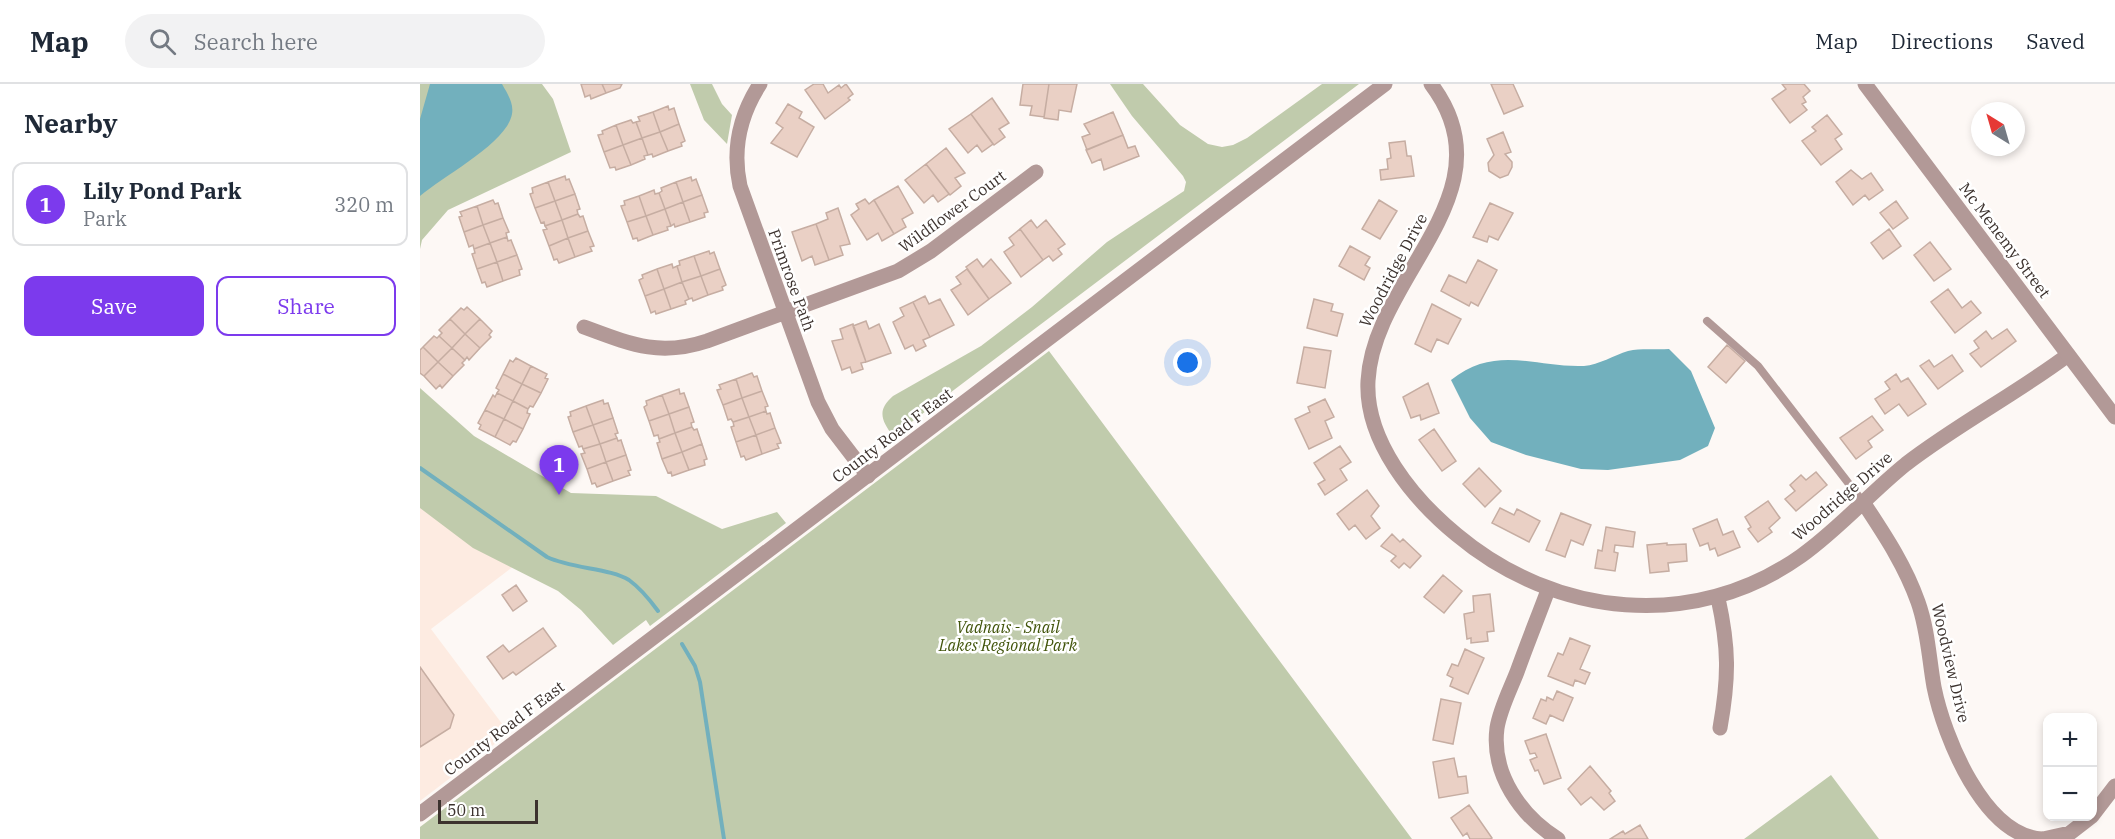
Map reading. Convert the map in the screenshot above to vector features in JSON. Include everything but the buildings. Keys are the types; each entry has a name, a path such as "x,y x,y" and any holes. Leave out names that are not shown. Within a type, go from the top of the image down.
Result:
{"street":[{"name":"Primrose Path","path":"760,84 741,124 737,167 743,198 784,313 824,415 868,476"},
{"name":"County Road F East","path":"420,814 1385,84"},
{"name":"Woodridge Drive","path":"1431,84 1452,122 1456,141 1455,179 1443,212 1374,345 1368,384 1372,420 1383,445 1401,474 1445,525 1498,565 1548,590 1609,603 1642,606 1676,604 1718,597 1764,578 1799,557 1935,442 2013,394 2068,355"},
{"name":"Mc Menemy Street","path":"1865,84 2115,417"},
{"name":"Wildflower Court","path":"584,327 640,347 670,349 694,345 886,277 915,262 1036,172"},
{"name":"Woodview Drive","path":"1863,502 1896,554 1920,604 1942,717 1963,764 1999,821 2023,836 2043,839"},
{"path":"1548,590 1502,711 1496,743 1502,776 1510,791 1540,828 1558,839"},
{"path":"1718,597 1727,646 1728,668 1720,728"},
{"path":"2097,809 2115,786"},
{"path":"2043,839 2070,833 2086,821"}],"lane":[{"path":"1707,321 1758,366 1863,502"}],"shaded area":[{"path":"420,486 523,559 431,629 509,733 420,801"}],"green space":[{"path":"420,84 542,84 553,99 571,152 448,210 422,240 420,249"},
{"path":"690,84 712,84 722,104 732,115 727,144 704,120"},
{"path":"1110,84 1143,84 1180,125 1208,144 1222,147 1233,145 1247,138 1322,84 1359,84 893,436 882,415 885,406 893,396 981,346 1032,307 1107,242 1184,191 1186,182 1183,176 1132,116"},
{"name":"Vadnais - Snail Lakes Regional Park","path":"1049,351 1412,839 420,839 420,827"},
{"path":"420,388 474,436 571,493 656,496 722,529 777,512 786,523 650,626 646,620 613,645 581,610 558,591 473,548 420,508"},
{"path":"1831,775 1879,839 1744,839"}],"water":[{"path":"430,84 502,84 511,102 512,114 508,125 487,147 420,196 420,119"},
{"path":"1669,349 1691,371 1715,428 1708,446 1680,460 1608,470 1581,469 1526,455 1491,442 1470,418 1451,380 1468,369 1500,360 1584,366 1628,351"}],"waterway":[{"path":"420,468 547,557 612,573 629,580 645,594 658,611"},
{"path":"682,644 695,666 700,682 724,839"}],"place":[{"name":"Lily Pond Park","path":"559,495"}]}
